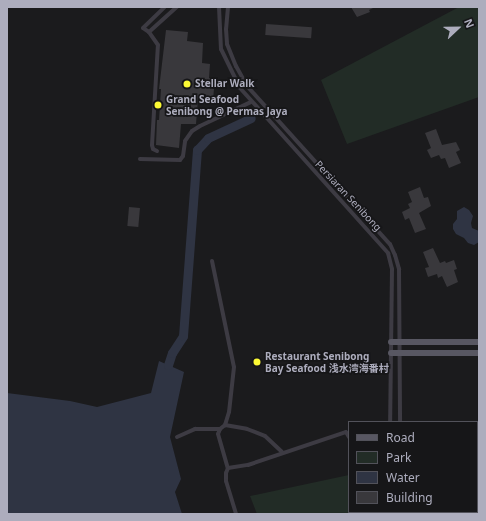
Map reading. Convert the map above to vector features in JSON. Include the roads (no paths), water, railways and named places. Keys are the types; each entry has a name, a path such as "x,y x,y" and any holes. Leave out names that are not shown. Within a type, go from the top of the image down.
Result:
{"main road":[{"path":"391,342 479,342"},
{"path":"391,354 479,353"}],"street":[{"path":"157,150 153,149 152,145 158,45 150,32 143,28 166,7"},
{"path":"150,32 176,7"},
{"name":"Persiaran Senibong","path":"219,7 221,49 234,80 252,104 388,252 392,269 390,421"},
{"name":"Persiaran Senibong","path":"228,7 226,29 227,44 247,86 393,249 399,269 400,421"},
{"path":"140,158 180,160 183,156 186,141 192,132 205,124 252,104"},
{"path":"212,261 234,367 229,412 225,425 220,429 218,434 228,468 226,473 226,481 236,514"},
{"path":"225,425 247,429 266,436 282,452"},
{"path":"177,437 195,429 220,429"},
{"path":"228,468 248,465 282,452 346,432 348,435"}],"water":[{"path":"464,207 469,210 473,216 471,223 472,228 479,231 479,242 474,245 468,243 464,238 456,234 453,229 453,224 457,219 457,211"},
{"path":"159,361 184,372 170,437 181,479 175,492 182,514 7,514 7,393 70,401 97,407 151,393"}],"waterway":[{"path":"168,365 172,353 183,336 197,150 208,138 251,118"}],"place":[{"name":"Stellar Walk","path":"187,84"},
{"name":"Grand Seafood Senibong @ Permas Jaya","path":"158,105"},
{"name":"Restaurant Senibong Bay Seafood 浅水湾海番村","path":"257,362"}]}
